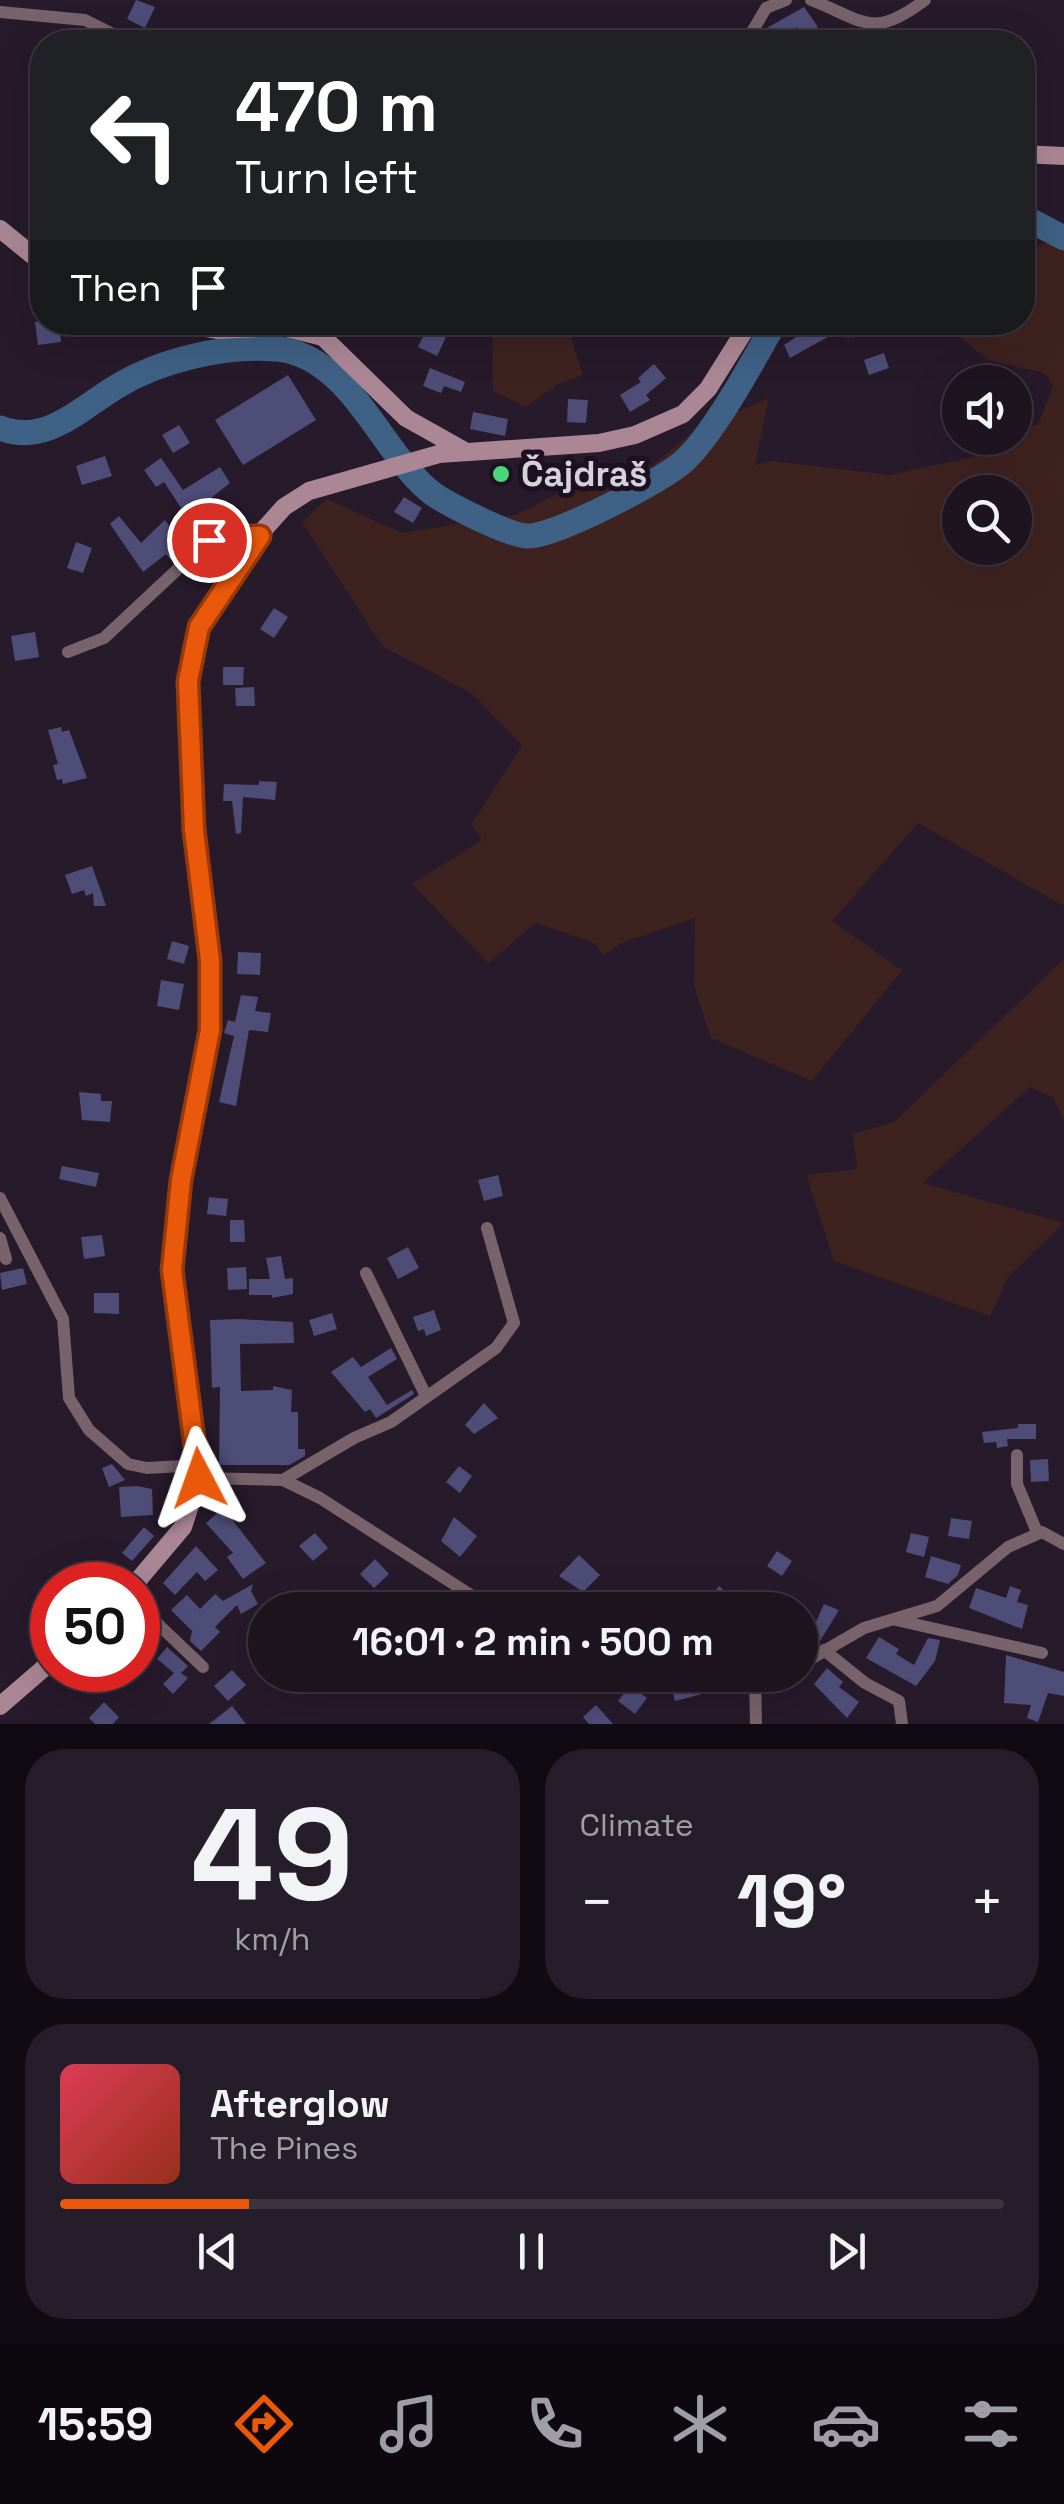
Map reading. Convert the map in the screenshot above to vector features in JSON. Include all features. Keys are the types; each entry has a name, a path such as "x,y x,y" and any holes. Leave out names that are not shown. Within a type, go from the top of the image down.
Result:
{"main road":[{"path":"1035,155 1064,156"},
{"path":"0,229 30,253"},
{"path":"313,335 324,338 406,418 464,450"},
{"path":"153,1562 183,1527 199,1471 179,1351 172,1270 174,1224 210,1016 210,960 194,830 188,681 199,627 260,536 284,507 309,491 411,459 464,450 614,441 658,426 683,414 708,389 742,335"},
{"path":"0,1706 30,1680"}],"street":[{"path":"753,30 766,8 786,0"},
{"path":"811,0 850,20 876,26 890,24 925,0"},
{"path":"0,12 84,20 104,30"},
{"path":"68,652 104,638 209,540 219,536 260,536"},
{"path":"0,1198 63,1319 69,1398 89,1430 128,1464 283,1480 320,1498 466,1592"},
{"path":"283,1480 344,1443 391,1422 496,1348 514,1323 488,1228"},
{"path":"0,1238 6,1259"},
{"path":"366,1273 426,1396"},
{"path":"1017,1455 1018,1484 1037,1532 1064,1544"},
{"path":"818,1654 864,1628 937,1606 1008,1547 1037,1532"},
{"path":"894,1618 1042,1653"},
{"path":"160,1626 204,1667"},
{"path":"824,1650 865,1683 899,1701 902,1724"},
{"path":"756,1692 756,1724"}],"shaded area":[{"path":"1064,232 1064,906 918,823 832,921 902,970 812,1081 711,1038 694,986 695,918 622,943 603,955 594,943 536,923 488,963 412,884 482,840 472,824 522,745 471,693 382,646 302,522 327,499 402,533 518,514 571,487 648,469 694,431 769,398 755,465 773,461 890,475 981,455 1032,455 1032,426 1039,422 1053,387 1045,373 1032,370 1032,365 988,360 958,335 1035,335 1035,248"},
{"path":"493,335 570,335 583,375 558,384 526,407 493,391"},
{"path":"1064,959 1064,1122 1054,1098 1030,1087 923,1183 1064,1223 1008,1277 990,1316 834,1261 806,1175 857,1169 853,1134 894,1122"}],"building":[{"path":"136,0 155,7 145,28 127,19"},
{"path":"804,7 818,27 811,30 765,29"},
{"path":"37,335 60,335 61,342 38,345"},
{"path":"424,335 446,337 437,356 418,347"},
{"path":"799,335 831,335 790,358 784,345"},
{"path":"884,353 889,368 869,375 864,360"},
{"path":"654,364 666,378 646,395 650,400 630,412 620,395 641,382 638,378"},
{"path":"430,368 465,382 461,392 444,386 441,393 423,386"},
{"path":"288,375 316,420 243,465 215,420"},
{"path":"568,399 588,400 586,423 567,422"},
{"path":"473,412 508,419 505,436 470,429"},
{"path":"179,425 190,443 173,453 162,435"},
{"path":"105,456 112,476 82,485 76,466"},
{"path":"161,458 183,490 220,467 230,483 187,517 164,482 156,487 144,470"},
{"path":"404,497 422,508 413,523 394,512"},
{"path":"119,516 141,543 165,520 186,548 172,561 166,554 143,572 110,524"},
{"path":"76,542 92,548 83,573 67,568"},
{"path":"274,608 288,617 274,638 260,629"},
{"path":"35,632 39,657 15,661 11,636"},
{"path":"223,667 244,667 243,685 223,685"},
{"path":"254,687 255,706 236,706 235,688"},
{"path":"61,727 62,732 69,730 87,778 63,784 62,779 57,780 53,765 58,764 48,730"},
{"path":"259,781 277,782 275,800 243,797 241,833 236,834 232,801 223,801 224,784 259,785"},
{"path":"92,866 106,906 94,906 93,893 86,896 84,890 72,894 65,875"},
{"path":"172,941 189,946 184,964 167,959"},
{"path":"238,952 261,953 260,975 237,974"},
{"path":"161,980 184,984 179,1010 157,1006"},
{"path":"241,995 258,997 255,1011 271,1013 268,1032 249,1030 236,1106 219,1102 234,1036 224,1033 228,1020 235,1022"},
{"path":"79,1092 101,1094 101,1101 112,1101 110,1122 82,1120"},
{"path":"62,1166 99,1173 96,1187 59,1179"},
{"path":"498,1175 503,1196 484,1201 478,1180"},
{"path":"209,1197 228,1199 226,1216 207,1214"},
{"path":"230,1220 244,1220 245,1242 230,1242"},
{"path":"102,1235 105,1256 84,1259 81,1237"},
{"path":"408,1247 419,1268 398,1279 387,1258"},
{"path":"281,1256 285,1279 293,1278 293,1294 272,1298 249,1295 249,1279 270,1279 266,1258"},
{"path":"246,1267 247,1289 228,1290 227,1268"},
{"path":"23,1268 27,1284 2,1290 0,1273"},
{"path":"94,1293 119,1293 119,1314 94,1313"},
{"path":"434,1310 441,1330 426,1336 424,1329 418,1331 413,1317"},
{"path":"332,1313 337,1329 314,1336 309,1320"},
{"path":"210,1320 293,1322 294,1343 240,1344 241,1391 273,1390 273,1386 292,1390 291,1412 298,1412 298,1449 305,1449 305,1456 289,1465 219,1465 220,1387 212,1388"},
{"path":"391,1348 397,1359 368,1377 387,1405 412,1390 414,1394 376,1418 370,1409 365,1412 331,1372 353,1357 361,1367"},
{"path":"484,1403 498,1418 474,1434 465,1425"},
{"path":"1018,1424 1036,1424 1036,1439 1007,1439 1008,1446 997,1448 996,1442 984,1443 982,1432 1018,1428"},
{"path":"1048,1459 1049,1481 1031,1482 1030,1460"},
{"path":"112,1464 125,1480 109,1487 102,1468"},
{"path":"459,1466 472,1476 460,1493 446,1482"},
{"path":"119,1487 152,1489 153,1515 121,1517"},
{"path":"223,1508 266,1563 243,1579 227,1557 233,1553 206,1523"},
{"path":"454,1517 477,1536 460,1557 441,1541"},
{"path":"951,1518 972,1521 969,1539 948,1536"},
{"path":"144,1527 154,1536 132,1561 122,1553"},
{"path":"315,1533 328,1548 313,1561 299,1546"},
{"path":"911,1533 929,1537 924,1557 906,1552"},
{"path":"196,1546 218,1570 205,1581 197,1572 175,1595 163,1583"},
{"path":"777,1551 792,1561 782,1576 767,1566"},
{"path":"579,1555 600,1575 583,1592 559,1576"},
{"path":"931,1556 961,1565 958,1575 948,1584 925,1577"},
{"path":"375,1559 389,1574 374,1588 360,1574"},
{"path":"253,1584 252,1592 248,1592 248,1610 241,1614 237,1605 215,1627 220,1632 201,1651 190,1641 192,1631 171,1610 187,1595 200,1609 215,1594 223,1601"},
{"path":"1010,1586 1021,1590 1017,1602 1028,1605 1022,1629 969,1608 976,1588 1006,1598"},
{"path":"824,1604 839,1610 818,1642 818,1617"},
{"path":"879,1637 899,1649 896,1654 914,1665 928,1638 940,1640 935,1661 916,1686 866,1658"},
{"path":"167,1647 188,1666 181,1673 188,1678 173,1694 163,1684 174,1673 160,1661"},
{"path":"1006,1655 1064,1672 1064,1696 1048,1693 1038,1722 1027,1718 1031,1705 1004,1703"},
{"path":"827,1668 843,1682 839,1687 859,1702 847,1718 818,1688 818,1679"},
{"path":"232,1670 246,1685 228,1701 214,1686"},
{"path":"625,1692 638,1692 647,1698 635,1714 618,1701"},
{"path":"673,1692 710,1692 675,1701"},
{"path":"104,1702 119,1717 113,1724 95,1724 89,1718"},
{"path":"596,1705 613,1724 589,1724 583,1717"},
{"path":"232,1706 246,1724 209,1724"}],"waterway":[{"path":"1035,223 1064,238"},
{"path":"0,428 17,432 48,428 133,377 172,362 235,349 276,349 301,355 342,384 410,471 435,495 492,525 528,536 561,527 608,506 684,461 721,415 768,335"}],"place":[{"name":"Čajdraš","path":"501,474"}],"route":[{"path":"199,1478 192,1402 179,1351 172,1270 174,1224 210,1030 210,960 194,830 188,681 199,627 216,596 260,536 219,536 209,540"}]}
